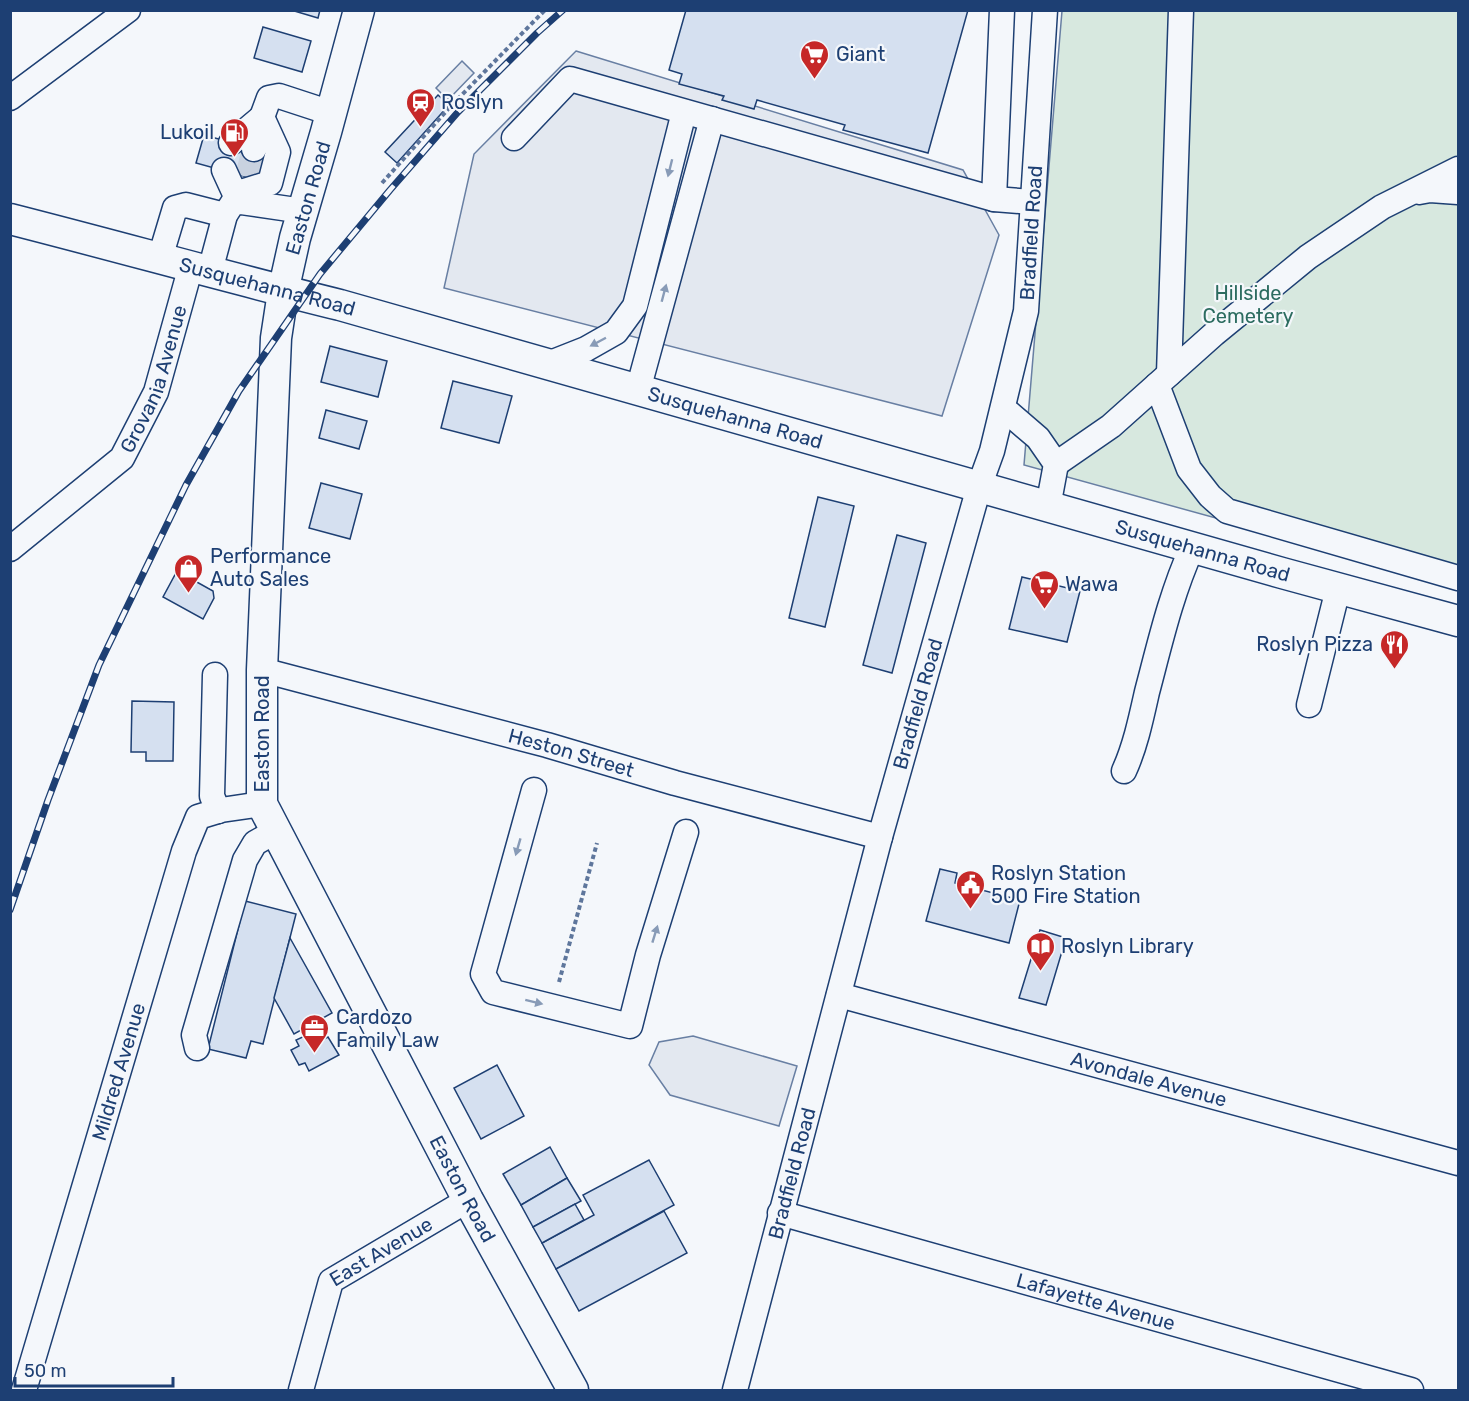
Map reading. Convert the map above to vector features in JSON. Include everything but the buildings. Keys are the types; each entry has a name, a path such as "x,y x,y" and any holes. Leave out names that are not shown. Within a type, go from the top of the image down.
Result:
{"main road":[{"name":"Easton Road","path":"359,10 303,211 283,292 276,338 262,670 262,804 468,1200 573,1390"},
{"name":"Susquehanna Road","path":"10,219 339,305 1192,548 1458,621"}],"street":[{"path":"10,98 128,10"},
{"path":"993,199 1002,10"},
{"name":"Bradfield Road","path":"735,1390 880,837 979,487 992,451 1026,311 1045,10"},
{"path":"1181,10 1163,380 1189,469 1210,496 1227,511 1458,578"},
{"path":"514,138 570,79 993,199 1032,202"},
{"path":"242,146 261,117 269,98 279,96 331,113"},
{"path":"548,364 586,349 616,332 635,306 684,112"},
{"path":"160,258 175,208 270,183 278,152 261,117"},
{"path":"638,390 712,119"},
{"path":"1048,507 1056,464 1111,426 1214,334 1308,257 1382,207 1458,169"},
{"path":"1406,195 1430,190 1458,192"},
{"path":"233,191 303,211"},
{"name":"Grovania Avenue","path":"10,549 123,458 156,392 200,268 233,191"},
{"path":"1003,408 1038,438 1056,464"},
{"path":"1124,771 1165,622 1182,570 1192,548"},
{"path":"1309,705 1338,589"},
{"name":"Heston Street","path":"262,670 547,745 675,783 880,837"},
{"path":"215,675 212,796 218,811"},
{"path":"534,790 483,975 493,992 630,1026 648,955 686,832"},
{"name":"Mildred Avenue","path":"24,1390 184,851 198,817 218,811 262,804"},
{"path":"197,1048 194,1035 245,860 255,843 276,831"},
{"name":"Avondale Avenue","path":"839,995 1458,1163"},
{"name":"East Avenue","path":"301,1390 331,1281 468,1200"},
{"name":"Lafayette Avenue","path":"780,1213 1411,1390"}],"path":[{"path":"382,183 450,107 545,10"},
{"path":"559,982 597,843"}],"green space":[{"name":"Hillside Cemetery","path":"1062,11 1458,11 1458,585 1024,465"}],"shaded area":[{"path":"576,51 963,170 999,235 942,416 444,288 474,154"},
{"path":"462,61 474,73 448,100 436,88"},
{"path":"693,1036 797,1066 779,1126 670,1095 649,1065 659,1042"}],"tunnel":[{"path":"247,177 254,149"}],"railway":[{"path":"10,910 48,800 99,665 186,485 239,391 320,274 390,190 458,112 563,10"}],"place":[{"name":"Giant","path":"815,80"},
{"name":"Roslyn","path":"420,128"},
{"name":"Lukoil","path":"235,158"},
{"name":"Performance Auto Sales","path":"189,594"},
{"name":"Wawa","path":"1044,610"},
{"name":"Roslyn Pizza","path":"1394,670"},
{"name":"Roslyn Station 500 Fire Station","path":"970,910"},
{"name":"Roslyn Library","path":"1040,972"},
{"name":"Cardozo Family Law","path":"315,1054"}]}
